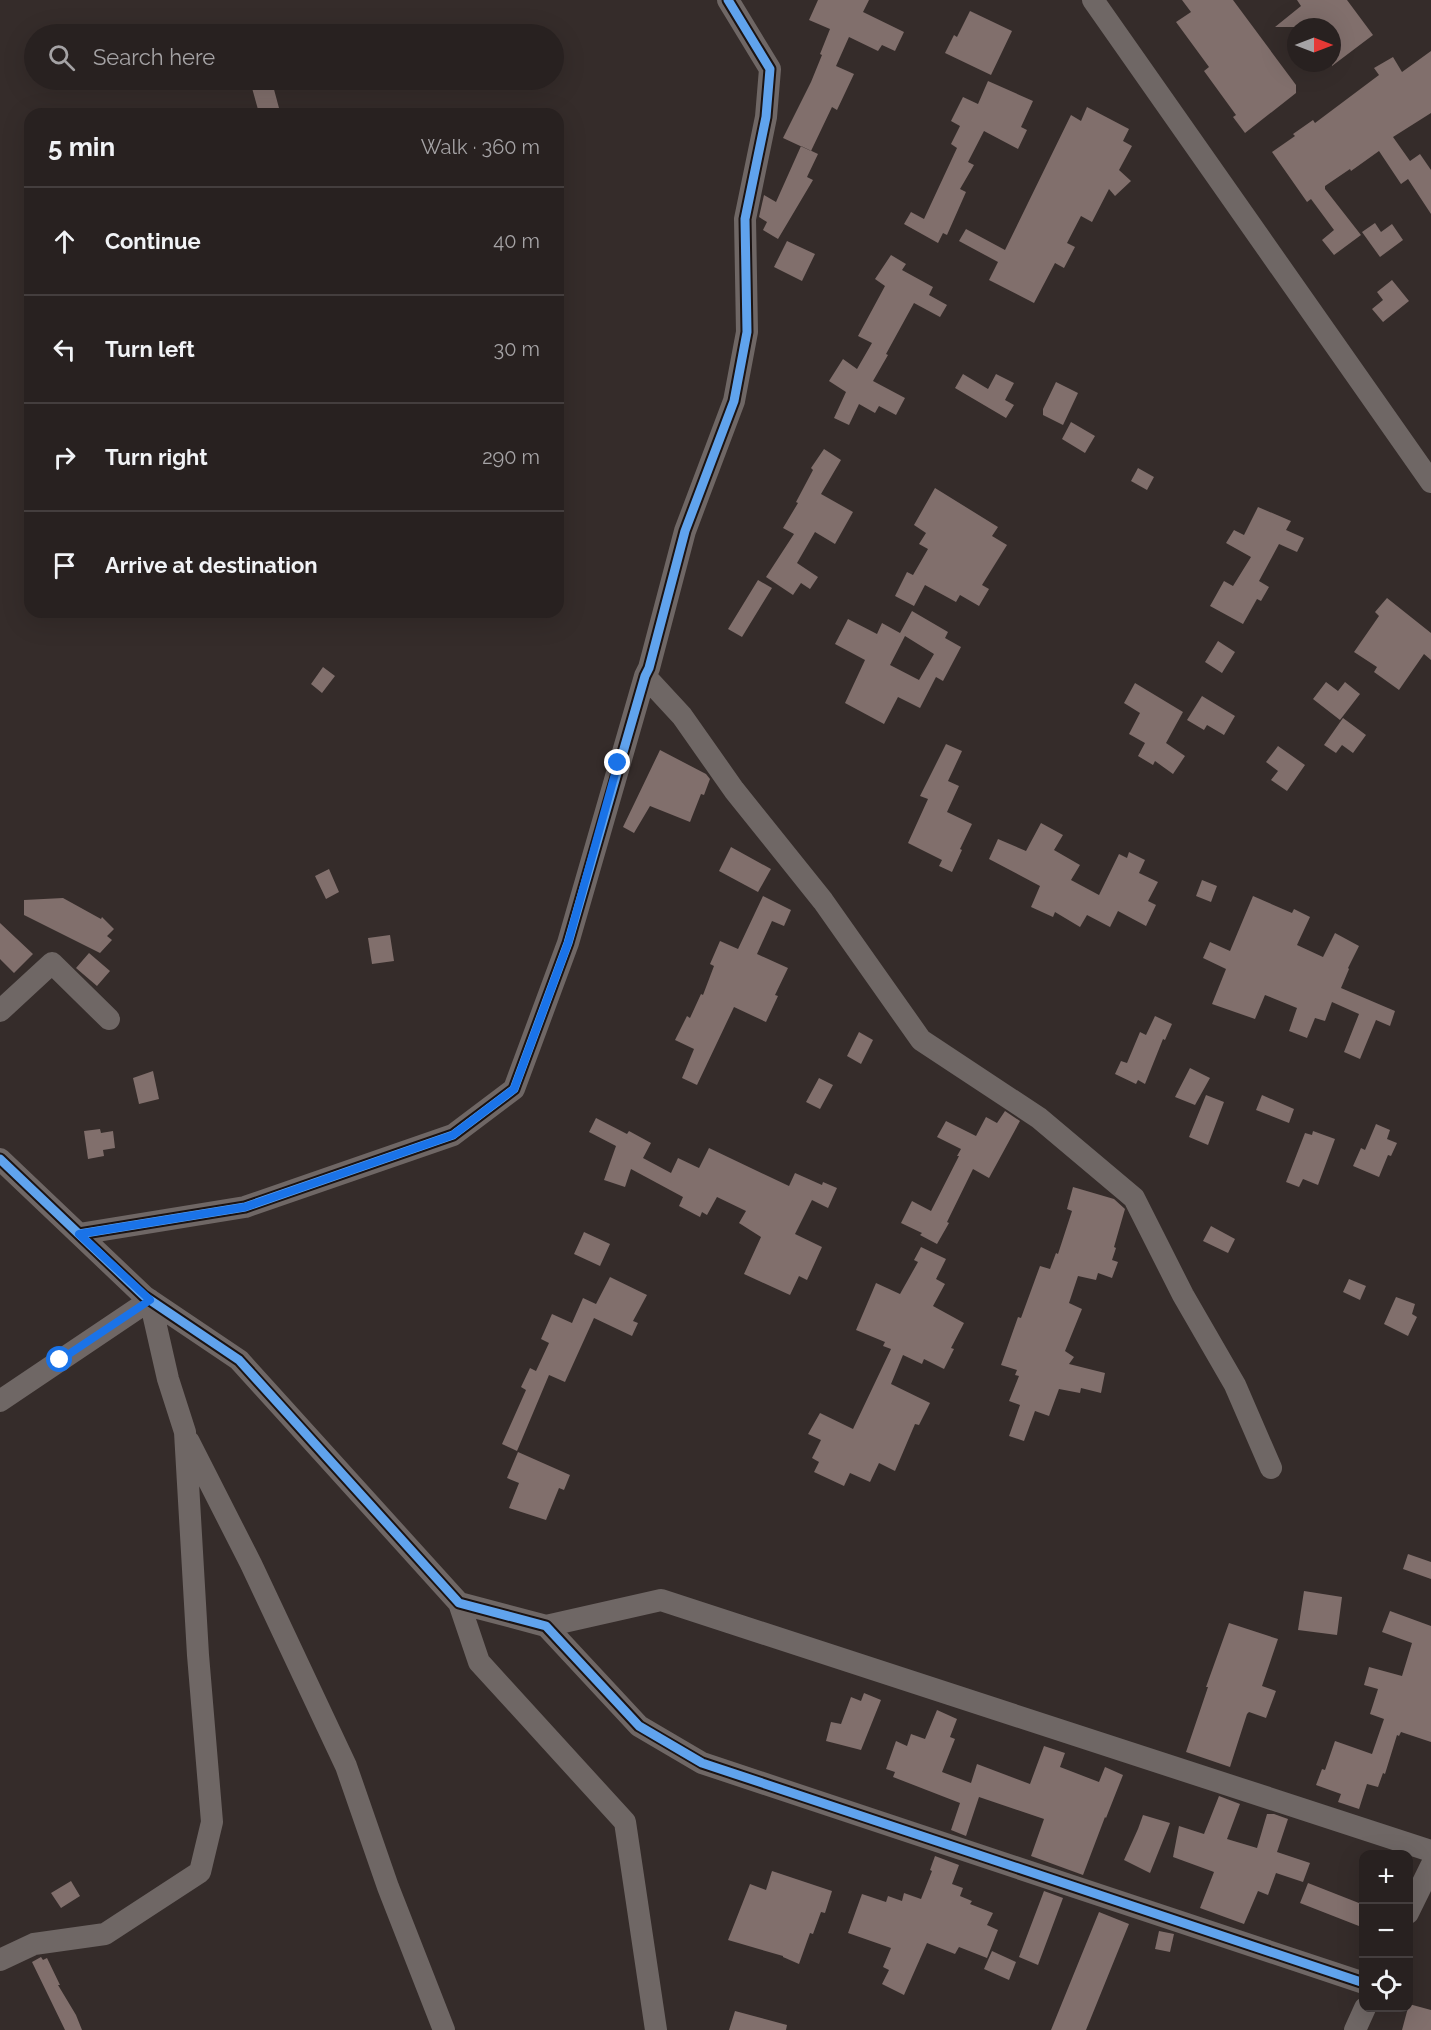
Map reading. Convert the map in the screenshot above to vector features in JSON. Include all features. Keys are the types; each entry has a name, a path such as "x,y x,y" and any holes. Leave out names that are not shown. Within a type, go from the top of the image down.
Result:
{"street":[{"path":"79,1234 245,1207 453,1135 514,1089 568,943 645,676 649,669 685,531 734,401 747,332 745,219 766,117 770,69 728,0"},
{"path":"1094,0 1431,482"},
{"path":"645,676 682,716 734,790 823,901 921,1040 1039,1118 1134,1198 1183,1295 1235,1385 1271,1468"},
{"path":"0,1011 52,963 109,1019"},
{"path":"0,1159 150,1300 239,1360 459,1603 479,1662 625,1822 656,2030"},
{"path":"0,1401 150,1300"},
{"path":"150,1300 168,1379 185,1432 251,1564 346,1766 388,1887 444,2030"},
{"path":"0,1960 34,1944 105,1934 200,1872 212,1822 198,1655 185,1432"},
{"path":"459,1603 546,1626 661,1600 1431,1851"},
{"path":"546,1626 639,1726 702,1762 1359,1981"},
{"path":"1412,1904 1431,1866"},
{"path":"1355,2030 1363,2012"}],"building":[{"path":"818,0 869,0 863,12 904,32 895,51 882,45 878,51 849,37 836,66 854,74 837,110 832,107 811,151 783,138 811,82 830,29 809,20"},
{"path":"1182,0 1233,0 1296,85 1296,93 1245,133 1233,117 1236,115 1204,71 1209,67 1176,22 1191,12"},
{"path":"1297,0 1347,0 1373,35 1341,59 1341,18 1287,18 1287,27 1275,27 1301,6"},
{"path":"970,11 1012,31 991,75 945,53 954,35 957,37"},
{"path":"1431,51 1431,113 1393,137 1410,161 1420,154 1431,170 1431,214 1408,179 1401,184 1379,151 1325,186 1361,235 1334,255 1322,240 1334,230 1311,199 1307,202 1272,152 1295,136 1293,134 1313,120 1315,123 1379,75 1374,68 1393,57 1402,72"},
{"path":"988,81 1033,101 1021,127 1027,130 1018,149 984,131 968,162 974,165 960,189 966,192 947,235 943,233 938,243 904,224 911,212 924,219 957,148 951,144 960,126 951,121 963,97 978,104"},
{"path":"253,90 274,90 279,108 258,108"},
{"path":"1087,107 1129,129 1123,141 1132,146 1119,170 1131,181 1115,196 1109,189 1092,222 1081,216 1067,243 1075,247 1064,268 1055,263 1034,303 989,280 998,262 959,241 966,229 1005,250 1071,115 1081,121"},
{"path":"801,146 818,154 807,177 813,180 778,239 763,230 767,222 759,217 764,195 776,202"},
{"path":"1375,223 1381,232 1392,224 1403,240 1380,257 1362,232"},
{"path":"787,241 815,254 802,281 774,267"},
{"path":"891,255 906,264 902,270 933,287 929,295 947,305 940,317 914,303 873,381 905,398 896,415 879,406 875,413 859,404 849,425 834,418 846,392 829,381 843,359 857,369 872,343 858,336 885,286 875,279"},
{"path":"1392,280 1409,301 1383,322 1372,309 1383,300 1377,292"},
{"path":"963,374 988,389 996,374 1014,383 1005,400 1014,405 1006,418 955,388"},
{"path":"1056,382 1078,393 1063,425 1043,415 1043,409"},
{"path":"1071,422 1095,436 1085,453 1062,439"},
{"path":"824,449 841,460 821,494 853,512 835,544 815,532 797,563 818,577 810,589 801,583 793,595 766,577 794,534 783,528 798,503 796,502 813,470 811,468"},
{"path":"1138,468 1154,477 1147,490 1131,481"},
{"path":"935,488 998,527 992,536 1007,545 982,585 989,589 979,606 960,595 956,602 925,585 914,606 895,596 907,572 913,575 928,549 919,544 926,533 914,525"},
{"path":"1258,507 1291,521 1286,530 1304,538 1297,552 1279,544 1259,581 1269,587 1261,601 1257,599 1243,624 1210,606 1224,581 1233,586 1251,557 1226,543 1234,530 1244,535"},
{"path":"758,580 772,588 742,637 728,629"},
{"path":"1387,598 1431,633 1431,660 1424,654 1399,690 1374,672 1377,667 1354,652 1379,616 1375,612"},
{"path":"912,611 948,632 945,638 961,647 943,681 936,677 920,708 898,697 884,724 845,703 865,660 835,644 848,619 877,634 882,623 900,633","holes":["905,636 934,654 919,680 890,665"]},
{"path":"1218,641 1235,652 1222,673 1205,662"},
{"path":"323,667 335,676 322,693 311,684"},
{"path":"1326,682 1338,691 1345,682 1360,694 1340,720 1313,699"},
{"path":"1135,683 1183,712 1166,743 1185,756 1173,774 1155,761 1153,765 1138,756 1145,743 1129,734 1140,713 1124,703"},
{"path":"1202,696 1235,716 1224,735 1207,725 1204,730 1187,720"},
{"path":"1343,718 1366,735 1353,753 1342,745 1336,753 1324,745"},
{"path":"946,744 962,751 948,781 959,786 947,812 972,824 952,872 939,866 942,860 908,843 928,799 920,796"},
{"path":"1278,746 1305,765 1287,791 1271,780 1278,771 1266,762"},
{"path":"660,750 706,774 710,779 704,795 701,794 690,822 650,806 634,833 623,827"},
{"path":"1041,823 1063,835 1054,850 1080,865 1071,880 1099,895 1119,854 1127,858 1129,852 1145,860 1139,873 1158,882 1148,901 1156,905 1146,926 1118,911 1110,927 1087,915 1080,927 1055,912 1053,917 1031,907 1040,886 989,859 998,839 1026,851"},
{"path":"731,847 771,869 758,892 719,871"},
{"path":"329,869 339,892 326,899 315,876"},
{"path":"1202,880 1217,886 1211,902 1196,896"},
{"path":"763,896 791,910 784,926 772,921 757,954 788,968 775,995 778,996 766,1022 734,1007 697,1085 682,1078 694,1049 675,1040 687,1016 690,1018 701,994 703,995 714,966 710,964 720,941 738,949"},
{"path":"1253,896 1292,913 1294,909 1310,917 1297,945 1323,957 1335,933 1359,946 1341,988 1395,1011 1390,1026 1376,1020 1360,1059 1344,1052 1359,1014 1332,1002 1325,1021 1315,1018 1307,1038 1289,1031 1297,1008 1265,995 1255,1019 1212,1004 1226,969 1203,958 1210,942 1230,951"},
{"path":"63,898 101,919 102,917 114,929 107,936 112,940 100,953 24,915 24,900"},
{"path":"0,923 33,954 14,973 0,959"},
{"path":"390,935 394,961 372,964 368,938"},
{"path":"89,953 110,971 97,986 76,968"},
{"path":"1155,1016 1172,1024 1165,1040 1163,1039 1145,1084 1138,1080 1136,1084 1115,1074 1121,1061 1127,1063 1140,1032 1146,1035"},
{"path":"859,1032 873,1040 861,1064 847,1056"},
{"path":"1190,1068 1210,1078 1195,1105 1175,1097"},
{"path":"153,1071 159,1099 139,1104 133,1078"},
{"path":"819,1078 833,1085 820,1109 806,1102"},
{"path":"1206,1095 1224,1102 1208,1145 1189,1137"},
{"path":"1262,1095 1294,1109 1289,1123 1256,1110"},
{"path":"1005,1111 1020,1121 989,1178 973,1169 937,1244 920,1235 922,1233 901,1223 912,1201 931,1211 959,1156 957,1156 961,1149 937,1137 946,1121 976,1136 986,1117 997,1123"},
{"path":"596,1118 627,1134 629,1131 651,1143 643,1158 671,1173 678,1158 699,1168 709,1148 789,1186 795,1173 822,1185 823,1182 837,1188 828,1208 812,1200 795,1234 822,1247 807,1280 799,1276 790,1295 744,1274 761,1237 739,1223 746,1211 717,1197 707,1215 702,1212 700,1217 679,1206 683,1197 631,1169 625,1187 604,1180 616,1146 589,1132"},
{"path":"1376,1124 1390,1130 1387,1139 1397,1143 1391,1156 1388,1155 1379,1177 1353,1166 1361,1148 1365,1150"},
{"path":"100,1129 101,1133 113,1131 115,1148 103,1150 104,1156 88,1159 84,1131"},
{"path":"1313,1131 1335,1139 1318,1185 1303,1179 1299,1187 1286,1182 1305,1133 1312,1135"},
{"path":"1073,1187 1114,1199 1125,1209 1114,1247 1116,1248 1112,1260 1118,1262 1112,1278 1098,1273 1096,1280 1078,1276 1069,1303 1082,1309 1065,1351 1074,1357 1069,1364 1105,1373 1101,1393 1081,1388 1080,1393 1059,1389 1049,1416 1035,1411 1024,1441 1009,1436 1020,1405 1009,1401 1019,1376 1015,1375 1017,1370 1001,1365 1040,1266 1050,1269 1056,1253 1058,1254 1072,1211 1067,1209"},
{"path":"1211,1226 1235,1239 1228,1253 1203,1241"},
{"path":"584,1232 610,1244 600,1266 574,1254"},
{"path":"921,1247 946,1259 936,1279 945,1284 933,1306 964,1323 951,1348 954,1349 944,1369 924,1359 922,1364 903,1355 891,1384 930,1403 919,1425 915,1424 895,1471 879,1463 870,1482 850,1473 844,1486 814,1472 819,1462 812,1458 821,1440 808,1434 820,1413 853,1429 891,1349 883,1346 885,1342 856,1330 876,1283 900,1294 918,1262 914,1260"},
{"path":"610,1277 647,1295 633,1321 638,1323 632,1336 594,1318 565,1382 549,1375 517,1451 502,1444 526,1390 521,1387 530,1368 536,1371 549,1343 541,1339 552,1314 572,1323 583,1298 596,1304"},
{"path":"1349,1279 1366,1286 1360,1300 1343,1292"},
{"path":"1396,1297 1415,1304 1412,1314 1417,1317 1408,1336 1384,1324"},
{"path":"518,1452 570,1475 564,1490 559,1488 546,1520 509,1508 519,1483 507,1478"},
{"path":"1408,1554 1431,1562 1431,1579 1403,1569"},
{"path":"1304,1591 1342,1597 1337,1635 1298,1630"},
{"path":"1390,1611 1431,1626 1431,1742 1401,1732 1399,1736 1397,1735 1385,1774 1383,1773 1378,1787 1367,1784 1359,1809 1338,1802 1341,1794 1316,1785 1322,1769 1325,1770 1335,1741 1372,1754 1384,1719 1370,1714 1378,1689 1364,1685 1369,1667 1402,1676 1412,1643 1382,1632"},
{"path":"1229,1623 1278,1639 1262,1686 1276,1691 1266,1718 1249,1712 1247,1714 1230,1767 1186,1752"},
{"path":"864,1693 881,1700 861,1750 826,1741 831,1722 841,1724 851,1697 861,1701"},
{"path":"937,1710 957,1719 950,1737 955,1739 942,1772 971,1783 977,1764 1030,1784 1044,1746 1065,1753 1060,1767 1099,1782 1105,1767 1123,1775 1083,1875 1031,1856 1044,1819 979,1797 966,1836 951,1830 960,1803 893,1777 895,1772 886,1769 896,1741 907,1746 911,1734 925,1739"},
{"path":"1219,1796 1240,1804 1227,1839 1257,1848 1267,1814 1274,1814 1288,1819 1277,1852 1310,1863 1303,1882 1276,1873 1268,1895 1258,1891 1244,1924 1200,1908 1214,1872 1173,1857 1179,1826 1204,1834"},
{"path":"1143,1815 1170,1823 1150,1873 1124,1860"},
{"path":"935,1856 959,1865 952,1884 963,1888 960,1896 972,1901 970,1904 993,1913 987,1925 998,1930 987,1958 959,1947 955,1954 927,1943 904,1995 882,1984 889,1970 883,1967 891,1948 848,1933 862,1894 886,1902 888,1896 902,1901 904,1893 921,1899"},
{"path":"772,1871 832,1891 825,1913 821,1912 813,1934 810,1933 799,1964 783,1956 728,1940 750,1884 766,1890"},
{"path":"71,1881 80,1896 61,1908 51,1893"},
{"path":"1308,1883 1359,1903 1359,1926 1300,1903"},
{"path":"1044,1891 1063,1898 1038,1965 1019,1957"},
{"path":"1099,1912 1129,1924 1086,2030 1051,2030"},
{"path":"1159,1931 1174,1934 1170,1952 1155,1949"},
{"path":"992,1951 1016,1962 1009,1980 984,1969"},
{"path":"41,1957 43,1960 47,1958 60,1985 58,1985 82,2030 65,2030 32,1962"},
{"path":"1413,2005 1431,2010 1431,2030 1402,2030 1407,2012 1413,2012"},
{"path":"735,2011 787,2025 786,2030 729,2030"}],"cycle path":[{"path":"79,1234 245,1207 453,1135 514,1089 568,943 649,668 685,531 734,401 747,332 745,219 766,117 770,69 728,0"},
{"path":"0,1159 144,1296 239,1360 459,1603 546,1626 639,1726 702,1763 1359,1981"}],"route":[{"path":"60,1360 150,1300 79,1234 245,1207 453,1135 514,1089 568,943 618,763"}]}
